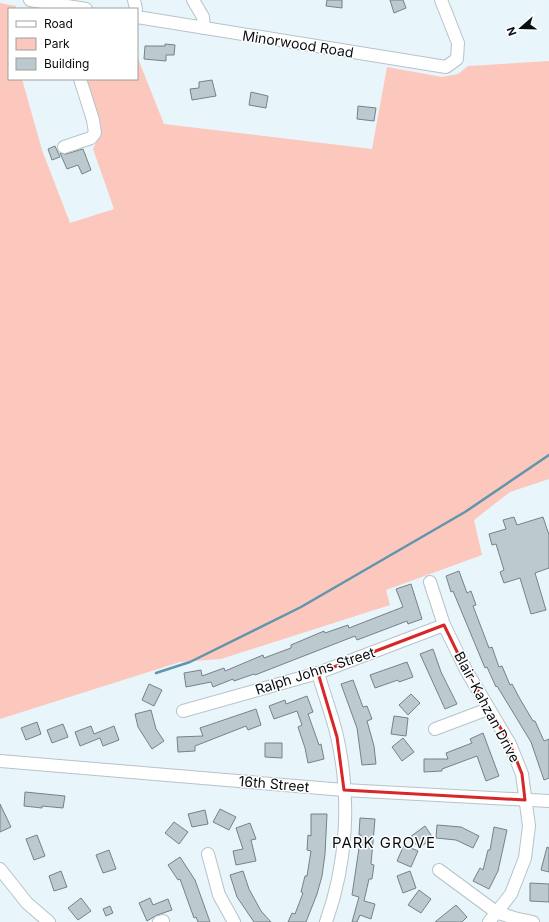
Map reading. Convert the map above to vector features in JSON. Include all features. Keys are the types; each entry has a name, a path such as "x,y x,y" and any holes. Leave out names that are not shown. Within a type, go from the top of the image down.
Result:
{"street":[{"path":"30,0 79,8"},
{"path":"193,0 203,17 204,28"},
{"name":"Minorwood Road","path":"138,17 440,67 451,65 457,59 456,38 441,0"},
{"path":"64,147 91,138 95,133 94,120 80,80"},
{"name":"Blair-Kahzan Drive","path":"430,582 444,625 488,710 510,744 522,774 529,826 525,858 511,894 493,917"},
{"name":"Ralph Johns Street","path":"183,711 318,673 444,625"},
{"path":"318,673 337,737 344,790 342,864 335,897 326,922"},
{"path":"435,729 488,710"},
{"name":"16th Street","path":"0,761 60,764 344,790 549,801"},
{"path":"208,854 219,896 234,922"},
{"path":"0,869 22,898 48,922"},
{"path":"439,870 493,917 514,918 533,922"}],"highlighted area":[{"path":"444,625 466,670 510,744 522,774 525,800 344,790 337,737 318,673"}],"green space":[{"path":"0,3 16,6 16,8 8,8 8,80 22,80 42,150 70,223 114,209 93,149 101,131 84,80 138,80 138,59 164,124 372,149 387,67 442,77 458,74 468,66 549,61 549,479 510,492 474,520 482,555 386,590 390,605 221,659 180,662 0,719"}],"building":[{"path":"327,0 342,0 342,8 326,6"},
{"path":"390,0 403,0 406,8 394,13"},
{"path":"165,44 175,45 174,55 166,55 166,61 144,59 145,46 165,46"},
{"path":"212,80 216,96 192,100 190,89 199,88 199,82"},
{"path":"251,92 268,96 266,108 249,105"},
{"path":"358,106 376,108 374,121 357,119"},
{"path":"55,146 60,157 52,160 48,149"},
{"path":"83,149 91,170 82,174 78,165 67,169 60,153 66,154"},
{"path":"514,517 517,525 543,517 549,535 549,568 535,573 546,610 531,614 520,578 504,583 500,572 504,570 496,544 492,545 489,534 506,529 503,520"},
{"path":"459,571 467,593 471,591 476,605 473,606 489,648 492,647 499,667 502,666 510,685 512,684 533,721 535,721 544,741 549,739 549,778 544,780 531,742 497,686 496,687 487,667 485,668 453,591 451,592 446,576"},
{"path":"411,584 422,619 408,624 407,621 357,640 355,636 255,675 254,674 234,681 233,679 213,687 211,682 186,687 184,673 201,670 202,676 224,668 225,671 263,655 264,658 291,648 291,645 324,631 325,633 348,625 349,628 403,607 396,589"},
{"path":"433,649 441,672 457,704 445,709 420,654"},
{"path":"407,662 413,677 399,682 398,680 375,688 370,675"},
{"path":"353,680 363,707 367,706 372,719 367,721 374,746 376,764 362,765 357,728 341,684"},
{"path":"149,684 162,690 154,706 142,700"},
{"path":"411,694 420,703 408,715 399,705"},
{"path":"307,696 313,712 308,714 319,745 321,744 324,759 308,763 298,727 302,725 297,711 274,719 269,706 285,700 286,704"},
{"path":"256,709 261,725 248,730 246,726 195,746 195,751 178,752 177,737 203,736 200,728"},
{"path":"151,710 156,729 164,741 152,749 138,727 135,714"},
{"path":"394,716 408,718 406,736 391,734"},
{"path":"37,722 41,734 26,740 21,728"},
{"path":"63,724 68,737 52,743 47,730"},
{"path":"91,726 94,734 114,726 119,740 103,746 100,738 80,746 75,732"},
{"path":"483,733 499,776 486,781 477,756 442,769 442,771 424,772 424,759 448,759 446,753 472,743 470,739"},
{"path":"403,738 414,752 402,761 392,747"},
{"path":"265,743 282,743 282,758 265,757"},
{"path":"25,792 65,796 63,808 24,806"},
{"path":"0,804 11,827 0,832"},
{"path":"220,809 236,817 229,830 213,822"},
{"path":"205,810 208,824 192,827 188,814"},
{"path":"311,814 327,814 325,854 322,876 306,922 288,922 292,913 295,914 303,893 301,892 305,876 307,876 311,851 307,850 308,835 311,836"},
{"path":"360,818 375,819 371,864 374,865 372,879 369,879 364,901 375,904 371,919 360,915 357,922 352,922 359,897 352,895 361,835 359,835"},
{"path":"174,822 188,832 179,844 165,833"},
{"path":"250,823 256,839 251,840 256,861 236,865 233,851 243,849 236,828"},
{"path":"437,825 461,827 479,836 473,848 456,840 436,838"},
{"path":"425,826 433,838 419,848 410,837"},
{"path":"494,827 507,830 498,871 489,889 473,881 480,868 483,870 488,850 490,850"},
{"path":"37,835 45,856 34,860 26,839"},
{"path":"404,845 418,851 411,867 397,861"},
{"path":"547,847 549,848 549,872 541,870"},
{"path":"109,850 116,869 103,873 96,855"},
{"path":"180,857 195,880 210,922 198,922 196,917 194,918 180,879 178,880 168,865"},
{"path":"61,871 67,887 54,891 49,876"},
{"path":"243,871 249,889 261,911 271,922 254,922 237,897 230,875"},
{"path":"410,871 416,888 403,893 397,876"},
{"path":"530,883 549,884 549,902 530,901"},
{"path":"419,890 431,899 421,913 408,905"},
{"path":"81,898 91,911 78,920 68,908"},
{"path":"150,898 153,905 168,899 172,910 157,915 147,921 139,903"},
{"path":"456,905 467,917 462,922 435,922"},
{"path":"110,906 113,913 106,916 103,909"}],"waterway":[{"path":"156,673 190,662 301,607 465,512 549,455"}],"district":[{"name":"PARK GROVE","path":"384,843"}]}
